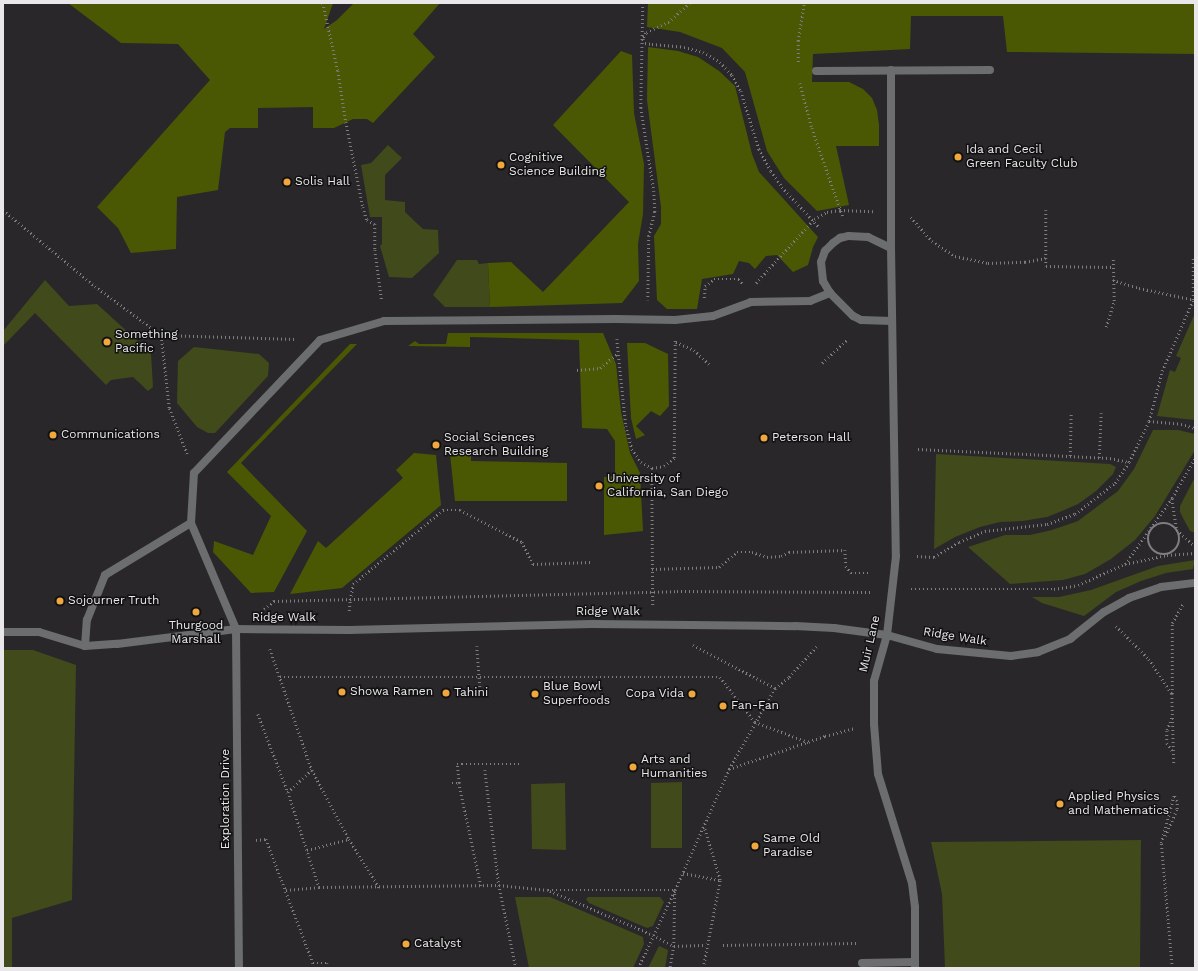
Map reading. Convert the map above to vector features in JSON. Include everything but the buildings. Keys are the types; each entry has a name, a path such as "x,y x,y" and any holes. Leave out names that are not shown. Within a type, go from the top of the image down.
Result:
{"street":[{"path":"891,70 892,321 861,320 853,316 830,293 823,281 821,262 825,251 840,238 849,236 868,237 891,248"},
{"path":"816,71 990,70"},
{"path":"236,629 191,523 194,473 320,340 384,321 616,318 676,320 713,316 751,302 810,301 830,293"},
{"name":"Muir Lane","path":"892,321 896,556 887,635 874,681 874,724 878,774 912,883 915,907 915,965"},
{"path":"85,646 86,620 105,575 191,523"},
{"name":"Ridge Walk","path":"3,632 39,632 85,646 117,644 236,629 349,630 592,624 834,628 887,635 937,649 1011,656 1038,652 1070,639 1104,612 1129,598 1161,587 1195,583"},
{"name":"Exploration Drive","path":"236,629 238,968"},
{"path":"862,963 915,965"}],"path":[{"path":"323,3 338,72 346,122 363,206 367,220 375,224 375,250 384,321"},
{"path":"643,3 641,108 654,191 655,212 649,236 648,320"},
{"path":"643,39 646,33 669,22 690,3"},
{"path":"798,69 798,41 804,3"},
{"path":"643,39 645,43 684,47 703,52 720,62 732,75 741,91 759,149 771,171 782,187 814,219 833,243"},
{"path":"799,77 812,128 849,236"},
{"path":"3,210 95,286 161,335 320,340"},
{"path":"1046,210 1046,266 1113,267"},
{"path":"891,211 908,212 932,241 955,256 988,263 1025,262 1046,258"},
{"path":"1106,327 1114,301 1113,258"},
{"path":"917,556 934,557 959,542 985,531 1047,524 1075,514 1115,483 1129,462 1149,422 1162,371 1194,300 1193,258"},
{"path":"713,316 704,301 705,286 714,279 739,279 744,285"},
{"path":"1113,280 1139,288 1194,300"},
{"path":"616,318 626,426 632,449 641,462 652,468 664,466 674,458 676,320"},
{"path":"161,335 170,408 194,473"},
{"path":"822,363 847,340"},
{"path":"676,342 694,350 710,365"},
{"path":"577,370 600,368 619,353"},
{"path":"1070,456 1071,412"},
{"path":"1100,458 1101,413"},
{"path":"1149,422 1182,424 1195,428"},
{"path":"918,449 1070,456 1129,462"},
{"path":"1125,564 1151,530 1172,498 1195,458"},
{"path":"652,468 653,624"},
{"path":"1172,498 1177,530 1179,535 1176,550 1167,555 1158,554 1151,548 1148,539 1151,530 1155,526 1164,524 1173,526 1177,530 1195,546"},
{"path":"349,630 350,600 353,584 443,510 460,510 522,542 532,564 591,562"},
{"path":"652,569 719,567 737,552 752,552 767,557 781,556 789,552 845,550 846,566 851,573 870,573"},
{"path":"930,589 1054,589 1078,585 1125,564 1167,555 1195,553"},
{"path":"236,629 274,601 652,592 855,593"},
{"path":"1174,764 1172,623 1187,598"},
{"path":"1104,612 1149,659 1172,694"},
{"path":"476,627 480,687"},
{"path":"638,968 676,890 729,769 756,722 776,688 789,677 834,628"},
{"path":"263,629 312,770 349,839 379,887"},
{"path":"687,642 776,688"},
{"path":"280,677 720,677 756,722 808,742"},
{"path":"1173,715 1167,731 1167,743 1174,752"},
{"path":"729,769 808,742 847,730 874,724"},
{"path":"268,743 288,792 319,887"},
{"path":"481,886 459,783 457,764 522,764"},
{"path":"288,792 312,770"},
{"path":"485,770 499,886 516,968"},
{"path":"452,783 459,783"},
{"path":"1161,843 1177,809 1177,801 1174,795 1161,843 1172,968"},
{"path":"703,968 720,880 704,826"},
{"path":"307,850 349,839"},
{"path":"277,868 313,963 327,963 327,968"},
{"path":"683,873 720,880"},
{"path":"286,890 319,887 499,886 548,890 676,890"},
{"path":"548,890 653,935 674,946 703,945"},
{"path":"670,968 674,946 676,890"},
{"path":"723,945 840,943"}],"green space":[{"path":"68,3 333,3 324,29 337,20 354,3 440,3 413,34 435,57 373,123 367,119 353,119 334,128 313,128 313,107 258,108 258,128 230,128 225,132 218,190 177,197 176,249 131,253 118,228 97,207 210,80 178,44 121,43"},
{"path":"648,3 1195,3 1195,54 1007,52 1003,16 911,16 910,49 813,54 812,82 849,82 863,89 872,98 877,110 879,125 879,146 836,146 849,205 817,211 784,178 767,151 745,72 722,48 680,32 647,27"},
{"path":"648,47 678,51 698,57 719,71 735,86 752,154 759,172 818,237 813,247 808,265 793,272 777,255 766,256 755,269 749,263 739,261 733,274 702,279 697,309 667,309 657,300 654,236 661,224 661,207 647,100"},
{"path":"621,51 632,55 634,113 644,164 643,214 638,244 639,281 622,303 490,307 488,263 511,262 543,292 629,202 553,125"},
{"path":"388,145 402,158 385,175 385,200 405,202 405,212 423,229 438,230 439,253 412,278 389,277 380,246 382,244 382,217 370,217 361,165 371,163"},
{"path":"457,260 477,260 479,264 488,263 490,307 445,307 433,295"},
{"path":"45,280 69,306 97,304 151,353 153,387 148,391 133,377 111,380 106,385 35,313 3,346 3,331"},
{"path":"1195,313 1195,420 1157,416 1170,370 1175,372 1181,358 1176,356"},
{"path":"448,333 603,333 616,364 621,412 630,453 640,473 643,531 604,535 604,477 615,476 615,441 607,429 582,428 579,340 470,337 470,347 408,346 415,341 419,344 446,344"},
{"path":"627,343 645,343 668,354 669,406 660,416 651,411 636,426 645,435 636,439 631,418"},
{"path":"350,344 357,344 241,463 307,531 274,592 251,593 213,552 214,541 253,555 271,516 227,472"},
{"path":"194,347 259,354 269,363 268,376 215,433 208,433 197,427 177,403 178,361"},
{"path":"1153,430 1178,430 1195,434 1195,450 1155,516 1135,540 1111,559 1085,574 1063,580 1010,584 968,547 1005,535 1030,535 1052,530 1078,521 1118,491 1134,469"},
{"path":"414,453 436,455 441,505 342,588 290,594 318,541 326,548 403,478 396,470"},
{"path":"450,454 471,455 471,461 567,463 567,501 455,501"},
{"path":"936,454 1110,464 1116,467 1113,474 1096,491 1078,504 1047,517 1023,521 1000,522 980,527 955,537 934,549"},
{"path":"1195,477 1195,533 1190,531 1180,512 1180,506"},
{"path":"1195,560 1193,569 1166,573 1141,581 1116,592 1084,616 1042,603 1032,597 1059,597 1091,590 1158,566"},
{"path":"3,650 33,650 76,665 72,900 12,918 12,968 3,968"},
{"path":"682,782 682,848 651,848 651,783"},
{"path":"565,783 566,850 532,849 531,784"},
{"path":"1141,840 1140,968 945,968 942,894 931,842"},
{"path":"515,897 550,897 643,937 644,944 633,968 529,968"},
{"path":"588,897 660,897 664,902 653,926 647,928 589,903 586,899"},
{"path":"659,946 668,950 665,968 648,968"}],"place":[{"name":"Ida and Cecil Green Faculty Club","path":"958,157"},
{"name":"Cognitive Science Building","path":"501,165"},
{"name":"Solis Hall","path":"287,182"},
{"name":"Something Pacific","path":"107,342"},
{"name":"Communications","path":"53,435"},
{"name":"Peterson Hall","path":"764,438"},
{"name":"Social Sciences Research Building","path":"436,445"},
{"name":"University of California, San Diego","path":"599,486"},
{"name":"Sojourner Truth","path":"60,601"},
{"name":"Thurgood Marshall","path":"196,612"},
{"name":"Showa Ramen","path":"342,692"},
{"name":"Tahini","path":"446,693"},
{"name":"Blue Bowl Superfoods","path":"535,694"},
{"name":"Copa Vida","path":"692,694"},
{"name":"Fan-Fan","path":"723,706"},
{"name":"Arts and Humanities","path":"633,767"},
{"name":"Applied Physics and Mathematics","path":"1060,804"},
{"name":"Same Old Paradise","path":"755,846"},
{"name":"Catalyst","path":"406,944"}]}
